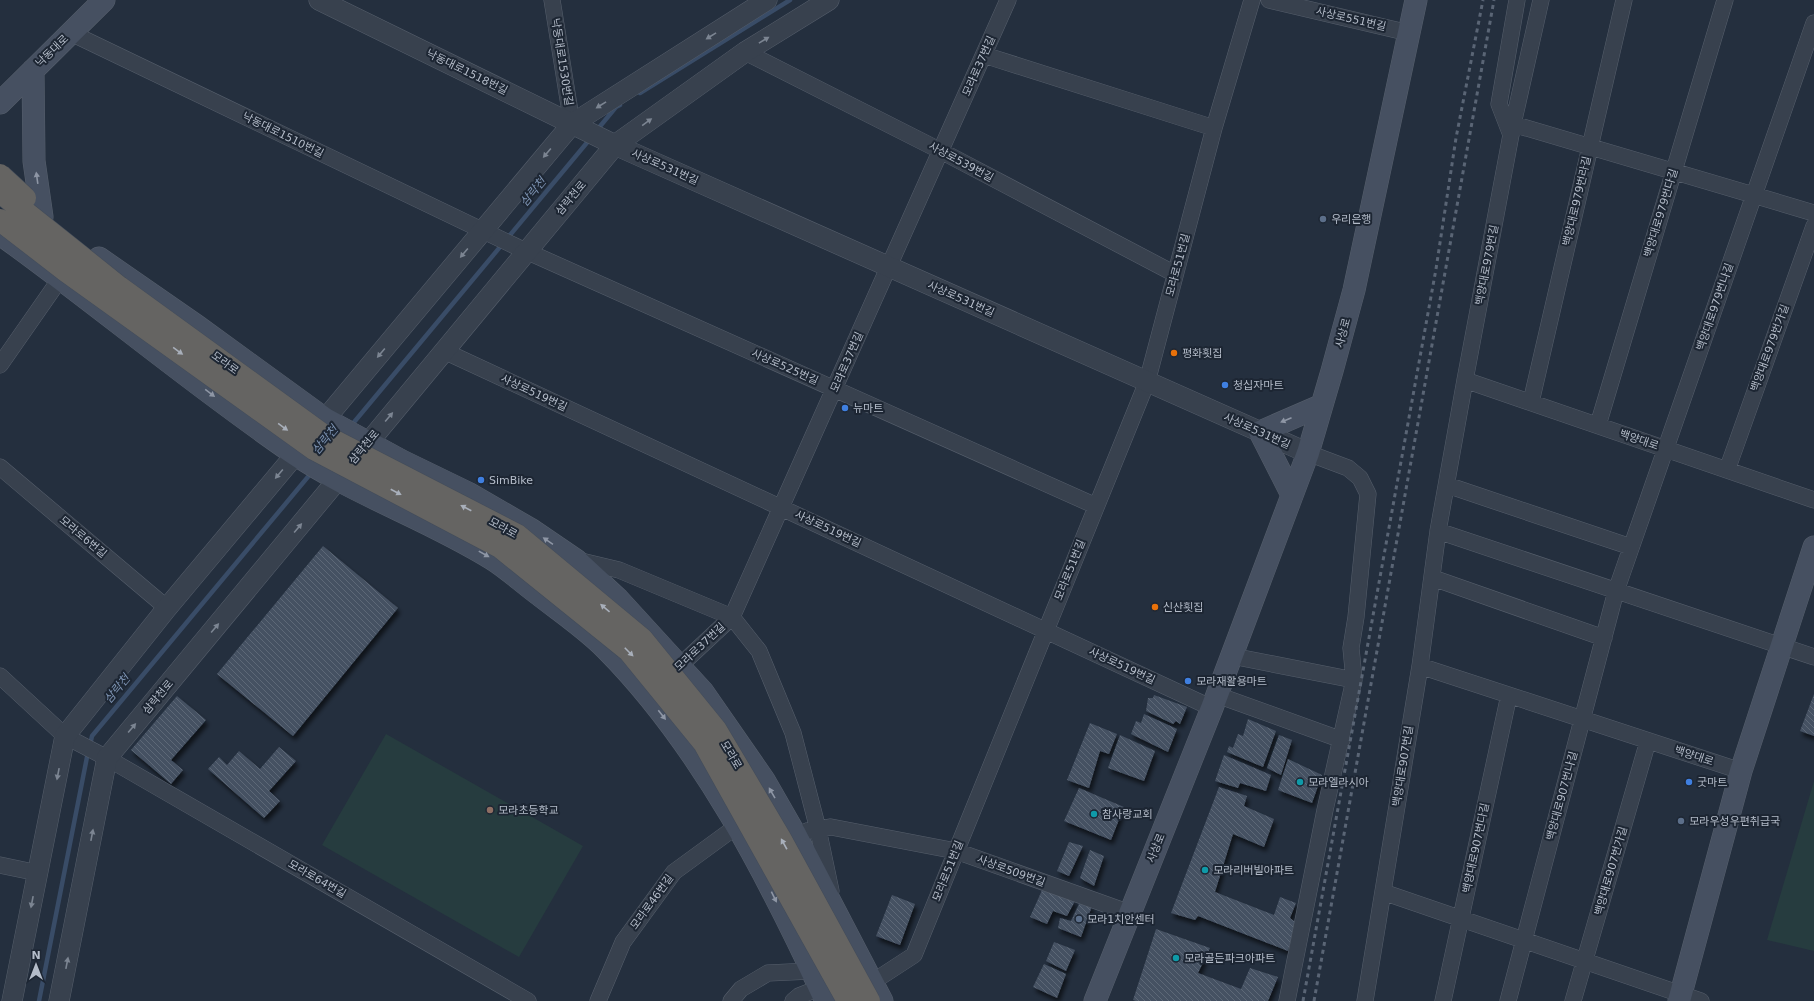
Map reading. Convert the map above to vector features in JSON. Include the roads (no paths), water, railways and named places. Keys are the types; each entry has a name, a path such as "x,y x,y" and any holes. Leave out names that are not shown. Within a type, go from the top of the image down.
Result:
{"highway":[{"path":"0,175 119,287"},
{"name":"모라로","path":"0,192 119,287 323,435 517,535 642,639 716,730 874,995"},
{"name":"모라로","path":"0,220 66,271 314,449 500,547 629,651 704,743 848,1001"}],"main road":[{"name":"낙동대로","path":"0,103 104,0"},
{"name":"사상로","path":"1095,1001 1215,702 1308,453 1354,290 1416,0"},
{"path":"33,70 34,161 42,217 31,213 16,215 11,220 10,234 5,242 60,279 177,369 316,467 445,533 493,560 570,617 605,648 646,695 676,733 710,782 737,826 764,876 819,986"},
{"name":"모라로","path":"0,185 42,217 346,431 468,493 532,530 576,560 618,599 681,666 703,692 764,780 795,834 874,995"},
{"path":"1292,495 1260,432 1322,405"},
{"path":"1679,998 1740,772 1814,547"}],"street":[{"name":"낙동대로1518번길","path":"319,0 609,142"},
{"name":"낙동대로1530번길","path":"552,0 578,127"},
{"name":"삼락천로","path":"59,1001 103,756 316,467 346,431 489,234 578,127 767,0"},
{"name":"삼락천로","path":"12,1001 38,873 73,740 167,608 316,467 346,431 444,351 522,250 609,142 744,52 829,0"},
{"name":"모라로37번길","path":"646,695 681,666 732,617 1008,0"},
{"name":"모라로51번길","path":"874,995 914,956 1147,382 1214,128 1252,0"},
{"name":"사상로551번길","path":"1269,0 1409,33"},
{"path":"1517,0 1499,104 1512,130 1590,147 1814,213"},
{"name":"백양대로979번길","path":"1438,531 1448,485 1465,380 1512,130 1541,0"},
{"name":"백양대로979번라길","path":"1531,402 1624,0"},
{"name":"백양대로979번다길","path":"1598,425 1724,0"},
{"name":"백양대로979번나길","path":"1616,591 1814,23"},
{"name":"낙동대로1510번길","path":"71,33 522,250"},
{"name":"사상로539번길","path":"744,52 941,151 1175,274"},
{"path":"984,55 1214,128"},
{"name":"사상로531번길","path":"609,142 1308,453"},
{"name":"백양대로979번가길","path":"1727,470 1814,226"},
{"name":"사상로525번길","path":"522,250 1096,506"},
{"path":"0,365 60,279"},
{"name":"사상로519번길","path":"444,351 1046,630 1215,702"},
{"name":"백양대로","path":"1465,380 1814,500"},
{"path":"1287,1001 1325,810 1342,740 1354,680 1351,648 1356,617 1368,494 1360,478 1348,468 1308,453"},
{"name":"모라로6번길","path":"0,467 167,608"},
{"path":"1448,485 1632,547"},
{"path":"1438,531 1814,657"},
{"name":"백양대로907번길","path":"1365,1001 1420,666 1438,531"},
{"path":"576,560 619,570 732,617 759,651 793,733 818,829 836,916"},
{"path":"1432,578 1604,638"},
{"name":"백양대로907번나길","path":"1508,1001 1616,591"},
{"path":"1232,656 1354,680"},
{"name":"백양대로","path":"1420,666 1740,772"},
{"name":"모라로64번길","path":"0,676 73,740 528,1001"},
{"name":"백양대로907번다길","path":"1444,1001 1509,695"},
{"path":"1215,702 1342,740"},
{"name":"백양대로907번가길","path":"1573,1001 1648,741"},
{"name":"모라로46번길","path":"598,1001 623,942 674,872 737,826"},
{"name":"사상로509번길","path":"795,834 831,827 956,851 1130,913"},
{"path":"0,865 38,873"},
{"path":"1383,892 1524,940 1679,998 1701,1001"},
{"path":"731,1001 741,989 768,973 819,986"},
{"path":"793,1001 799,996 819,986"}],"waterway":[{"name":"삼락천","path":"640,93 790,0"},
{"name":"삼락천","path":"597,130 616,107 620,105"},
{"name":"삼락천","path":"350,427 590,139"},
{"name":"삼락천","path":"90,745 92,736 312,472"},
{"name":"삼락천","path":"39,1001 88,752"}],"railway":[{"path":"1303,1001 1436,269 1456,138 1483,0"},
{"path":"1314,1001 1494,0"}],"place":[{"name":"우리은행","path":"1323,219"},
{"name":"평화횟집","path":"1174,353"},
{"name":"청십자마트","path":"1225,385"},
{"name":"뉴마트","path":"845,408"},
{"name":"SimBike","path":"481,480"},
{"name":"신산횟집","path":"1155,607"},
{"name":"모라재활용마트","path":"1188,681"},
{"name":"모라엘라시아","path":"1300,782"},
{"name":"굿마트","path":"1689,782"},
{"name":"모라초등학교","path":"490,810"},
{"name":"참사랑교회","path":"1094,814"},
{"name":"모라우성우편취급국","path":"1681,821"},
{"name":"모라리버빌아파트","path":"1205,870"},
{"name":"모라1치안센터","path":"1079,919"},
{"name":"모라골든파크아파트","path":"1176,958"}]}
